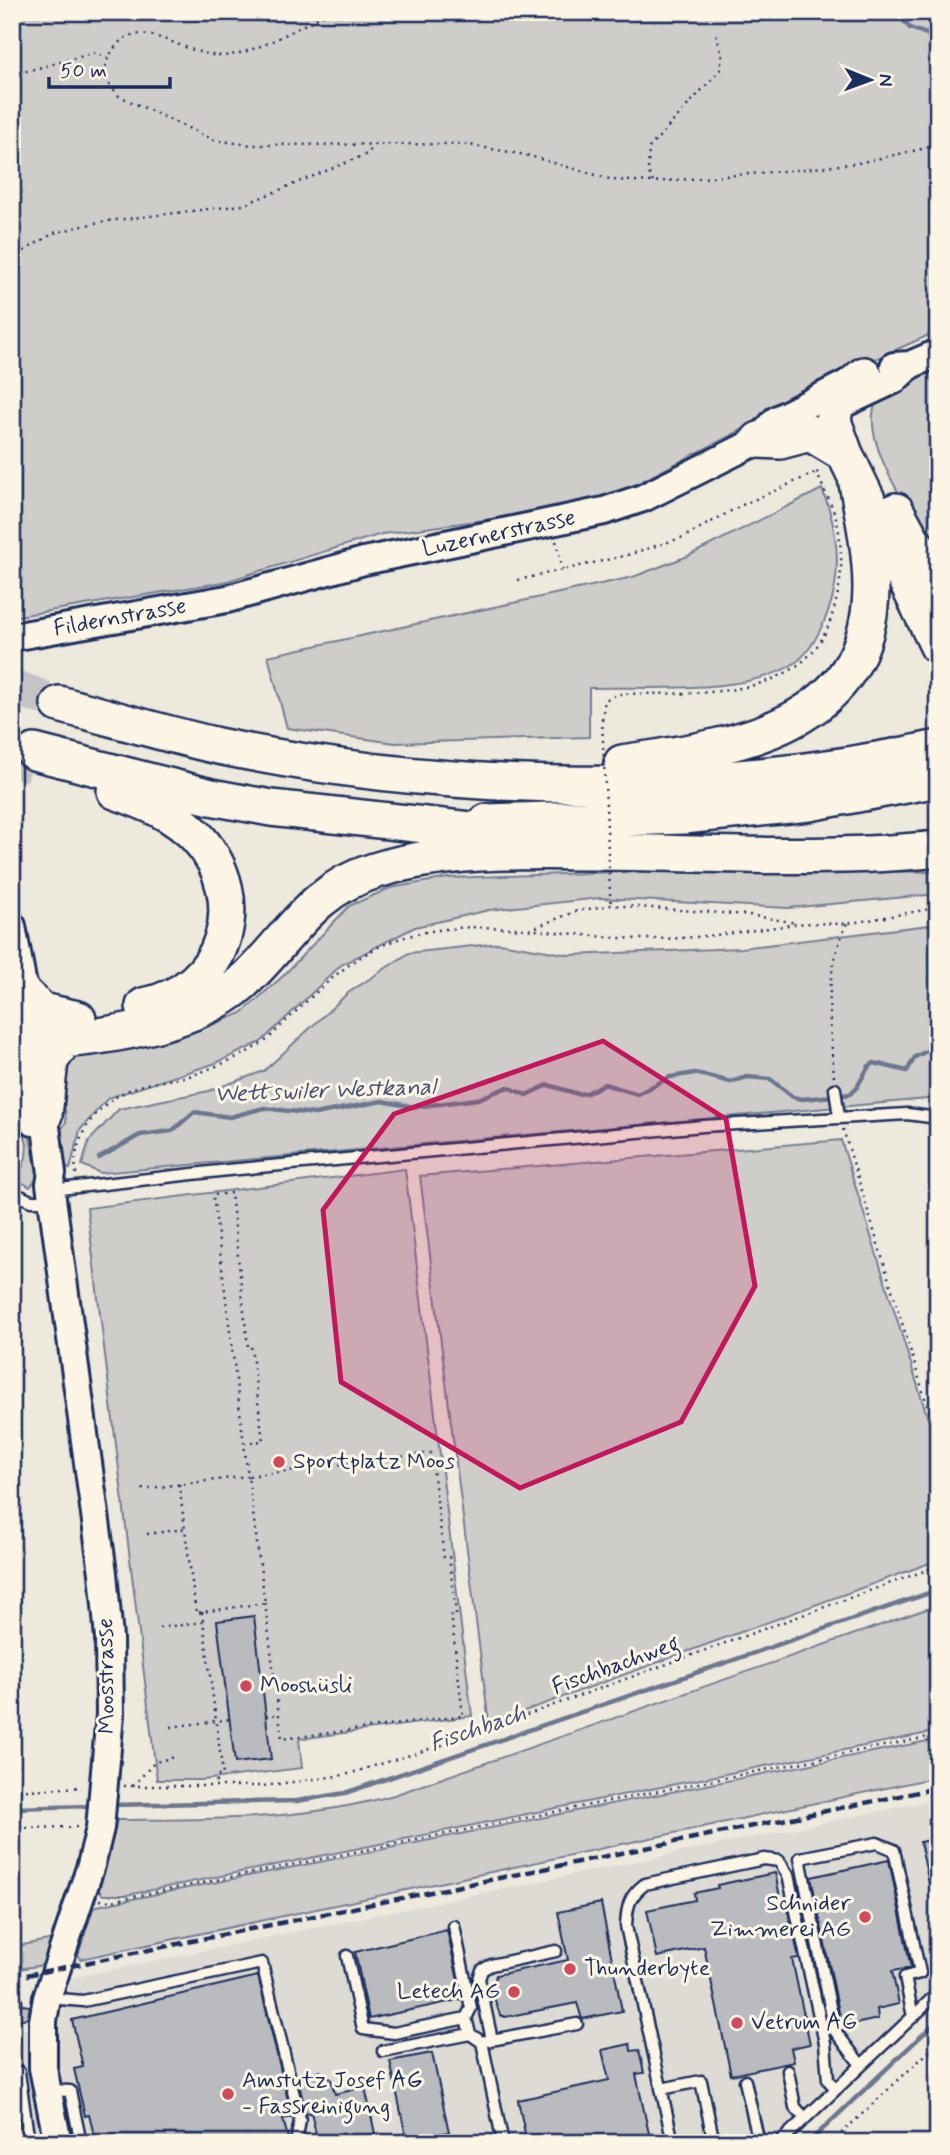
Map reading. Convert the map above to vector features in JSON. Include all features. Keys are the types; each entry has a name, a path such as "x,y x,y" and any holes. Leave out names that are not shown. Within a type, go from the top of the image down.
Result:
{"highway":[{"path":"759,440 780,441 841,424 861,408 872,381"},
{"path":"841,424 919,550 938,572"},
{"path":"841,424 931,632"},
{"path":"433,777 593,766 677,755 765,733 815,708 839,684 853,664 868,621 869,559 841,424"},
{"path":"60,704 216,745 345,768 433,777 561,782 707,779 816,769 938,748"},
{"path":"37,1025 159,1003 186,990 206,970 218,951 227,920 226,896 214,859 196,836 178,820 153,805 33,759 271,808 512,835 731,840 938,839"},
{"path":"414,824 684,816 809,803 938,779"},
{"path":"37,1025 152,1025 200,1011 242,983 297,920 327,894 345,882 398,864 436,858 536,852 820,854 938,849"},
{"path":"37,1025 50,1061 44,1115"}],"main road":[{"path":"872,381 888,367 909,365 938,353"},
{"name":"Luzernerstrasse","path":"227,599 365,561 552,524 643,498 759,440 776,420 841,424"},
{"name":"Fildernstrasse","path":"14,638 227,599"},
{"name":"Moosstrasse","path":"12,926 37,1025 44,1175 51,1192"},
{"name":"Moosstrasse","path":"44,1115 52,1173 51,1192 103,1573 110,1714 98,1790 100,1824 81,1899 47,1998 41,2039 46,2090 58,2143"}],"lane":[{"path":"835,1089 839,1117"},
{"path":"12,1192 30,1201 77,1185 703,1126 907,1114 938,1118"},
{"path":"861,2065 835,2031 800,1858 877,1843 894,1850 920,1973 905,1977 913,2017"},
{"path":"673,2143 626,1926 627,1909 632,1894 645,1884 764,1859 779,1861 788,1875 825,2043 828,2080 836,2089"},
{"path":"454,1926 471,2008 466,2018 470,2034"},
{"path":"503,2143 479,1979 482,1970 491,1965 556,1951"},
{"path":"347,1956 363,2029 394,2033 466,2018"},
{"path":"47,1998 83,2001 262,1963 300,2120 296,2143"},
{"path":"779,2143 938,1993"},
{"path":"383,2051 470,2034 487,2041 577,2024"},
{"path":"788,2071 795,2107 805,2118"},
{"path":"19,2072 29,2143"},
{"path":"661,2089 701,2081 714,2143"},
{"path":"745,2081 759,2143"},
{"path":"46,2090 70,2091 81,2143"}],"path":[{"path":"330,12 230,55 197,54 160,37 140,33 120,40 107,57 105,80 119,96 214,140 251,145 377,142 463,144 526,155 613,180 653,182 858,163 938,143"},
{"path":"653,182 648,171 649,148 720,69 722,55 716,33"},
{"path":"12,75 94,53 107,57"},
{"path":"12,258 54,233 99,222 243,205 367,154 377,142"},
{"path":"518,580 563,571 684,537 740,506 817,472 835,513 841,554 841,584 822,641 802,663 785,675 737,689 619,694 605,700 602,719 611,905"},
{"path":"552,524 563,571"},
{"path":"533,928 577,911 611,905 749,915 801,923 847,923 938,908"},
{"path":"77,1185 74,1161 83,1129 110,1100 136,1087 202,1072 261,1044 340,971 392,941 427,932 533,928 587,938 652,939 750,932 801,923"},
{"path":"835,1089 828,988 835,949 847,923"},
{"path":"839,1117 938,1441"},
{"path":"142,1489 179,1484 248,1476 431,1453 443,1558 449,1558 456,1614 451,1614 464,1716 282,1739 248,1476 213,1195 230,1192 246,1335 248,1347 251,1346 263,1441 245,1443"},
{"path":"179,1484 196,1613 265,1603"},
{"path":"147,1534 185,1529"},
{"name":"Fischbachweg","path":"175,1757 155,1762 133,1786 215,1787 302,1782 345,1775 399,1759 938,1566"},
{"path":"202,1612 223,1775 217,1776 215,1787"},
{"path":"159,1628 203,1622"},
{"path":"266,1716 279,1714"},
{"path":"171,1727 230,1720"},
{"path":"81,1899 111,1900 938,1735"},
{"path":"12,1791 98,1790"},
{"path":"12,1828 100,1824"},
{"path":"831,2143 938,2043"}],"highlighted area":[{"path":"603,1041 726,1119 755,1286 681,1422 520,1488 341,1382 323,1210 394,1114"}],"shaded area":[{"path":"12,12 938,12 938,331 803,391 805,397 623,491 556,510 382,534 224,582 12,617"},
{"path":"938,366 938,556 888,473 873,425 875,405 887,391 918,379 921,373"},
{"path":"822,489 836,548 833,594 823,624 811,646 795,663 774,673 750,681 723,685 589,688 589,737 395,743 287,728 268,656 633,577 688,556"},
{"path":"699,869 938,872 938,894 788,908 600,898 489,910 415,927 341,965 261,1042 216,1063 108,1098 80,1130 70,1169 63,1167 61,1130 66,1122 64,1098 55,1092 71,1055 92,1044 189,1034 242,1013 283,976 349,906 390,888 448,878"},
{"path":"938,924 938,1098 100,1173 82,1165 89,1141 119,1109 209,1091 264,1071 348,993 409,953 500,943 570,955 741,948"},
{"path":"12,1051 37,1172 36,1180 30,1187 18,1180 26,1157 27,1144 12,1085"},
{"path":"841,1140 938,1451 938,1560 489,1724 420,1176"},
{"name":"Sportplatz Moos","path":"405,1169 472,1716 299,1739 302,1768 203,1780 157,1780 87,1208"},
{"path":"938,1605 938,1731 127,1895 103,1895 99,1890 117,1820 222,1819 291,1814 326,1810 394,1795"},
{"path":"938,1739 938,1777 81,1959 78,1955 93,1909 97,1906"},
{"path":"938,1799 938,1983 769,2143 12,2143 12,2032 59,2024 71,1978"},
{"path":"58,1938 50,1964 18,1969 12,1947"}],"building":[{"path":"254,1616 271,1759 235,1763 217,1621"},
{"path":"938,1838 938,1896 932,1897 920,1842"},
{"name":"Schnider Zimmerei AG","path":"889,1860 911,1968 892,1971 899,2004 877,2009 878,2019 850,2025 848,2016 840,2017 811,1877"},
{"path":"775,1873 781,1902 786,1901 799,1958 792,1959 810,2044 791,2048 794,2062 731,2075 704,1947 657,1957 647,1910 695,1900 694,1893 718,1888 717,1885"},
{"path":"601,1903 622,2011 582,2019 577,2003 505,2017 500,2015 492,1991 496,1975 568,1960 558,1912"},
{"path":"447,1930 462,1999 369,2019 355,1952"},
{"path":"258,1976 292,2117 283,2119 288,2138 266,2143 96,2143 89,2115 85,2116 74,2069 83,2067 72,2020"},
{"path":"18,1980 23,2005 30,2006 28,2018 12,2021 12,1981"},
{"path":"630,2044 631,2051 639,2050 644,2073 636,2074 651,2143 527,2143 518,2100 609,2080 602,2050"},
{"path":"432,2053 449,2132 407,2141 390,2061"},
{"path":"320,2071 331,2079 335,2094 365,2087 377,2143 318,2143 311,2112 306,2114 297,2076"}],"waterway":[{"path":"897,12 910,28 938,38"},
{"name":"Wettswiler Westkanal","path":"99,1158 140,1135 172,1131 194,1112 230,1117 264,1108 315,1114 382,1101 414,1107 478,1099 508,1087 526,1095 548,1085 578,1094 587,1093 604,1084 638,1094 670,1077 695,1073 731,1082 747,1077 770,1079 793,1097 802,1099 843,1095 850,1094 857,1087 869,1066 874,1063 907,1071 915,1057 938,1045"},
{"name":"Fischbach","path":"111,1805 297,1801 345,1793 938,1590"},
{"name":"Fischbach","path":"12,1808 92,1806"},
{"path":"808,2143 938,2020"}],"tunnel":[{"path":"12,686 59,704"},
{"path":"12,759 32,765"}],"railway":[{"path":"12,1978 938,1788"}],"place":[{"name":"Sportplatz Moos","path":"279,1462"},
{"name":"Mooshüsli","path":"246,1686"},
{"name":"Schnider Zimmerei AG","path":"865,1917"},
{"name":"Thunderbyte","path":"570,1969"},
{"name":"Letech AG","path":"514,1992"},
{"name":"Vetrum AG","path":"737,2023"},
{"name":"Amstutz Josef AG - Fassreinigung","path":"228,2094"}]}
